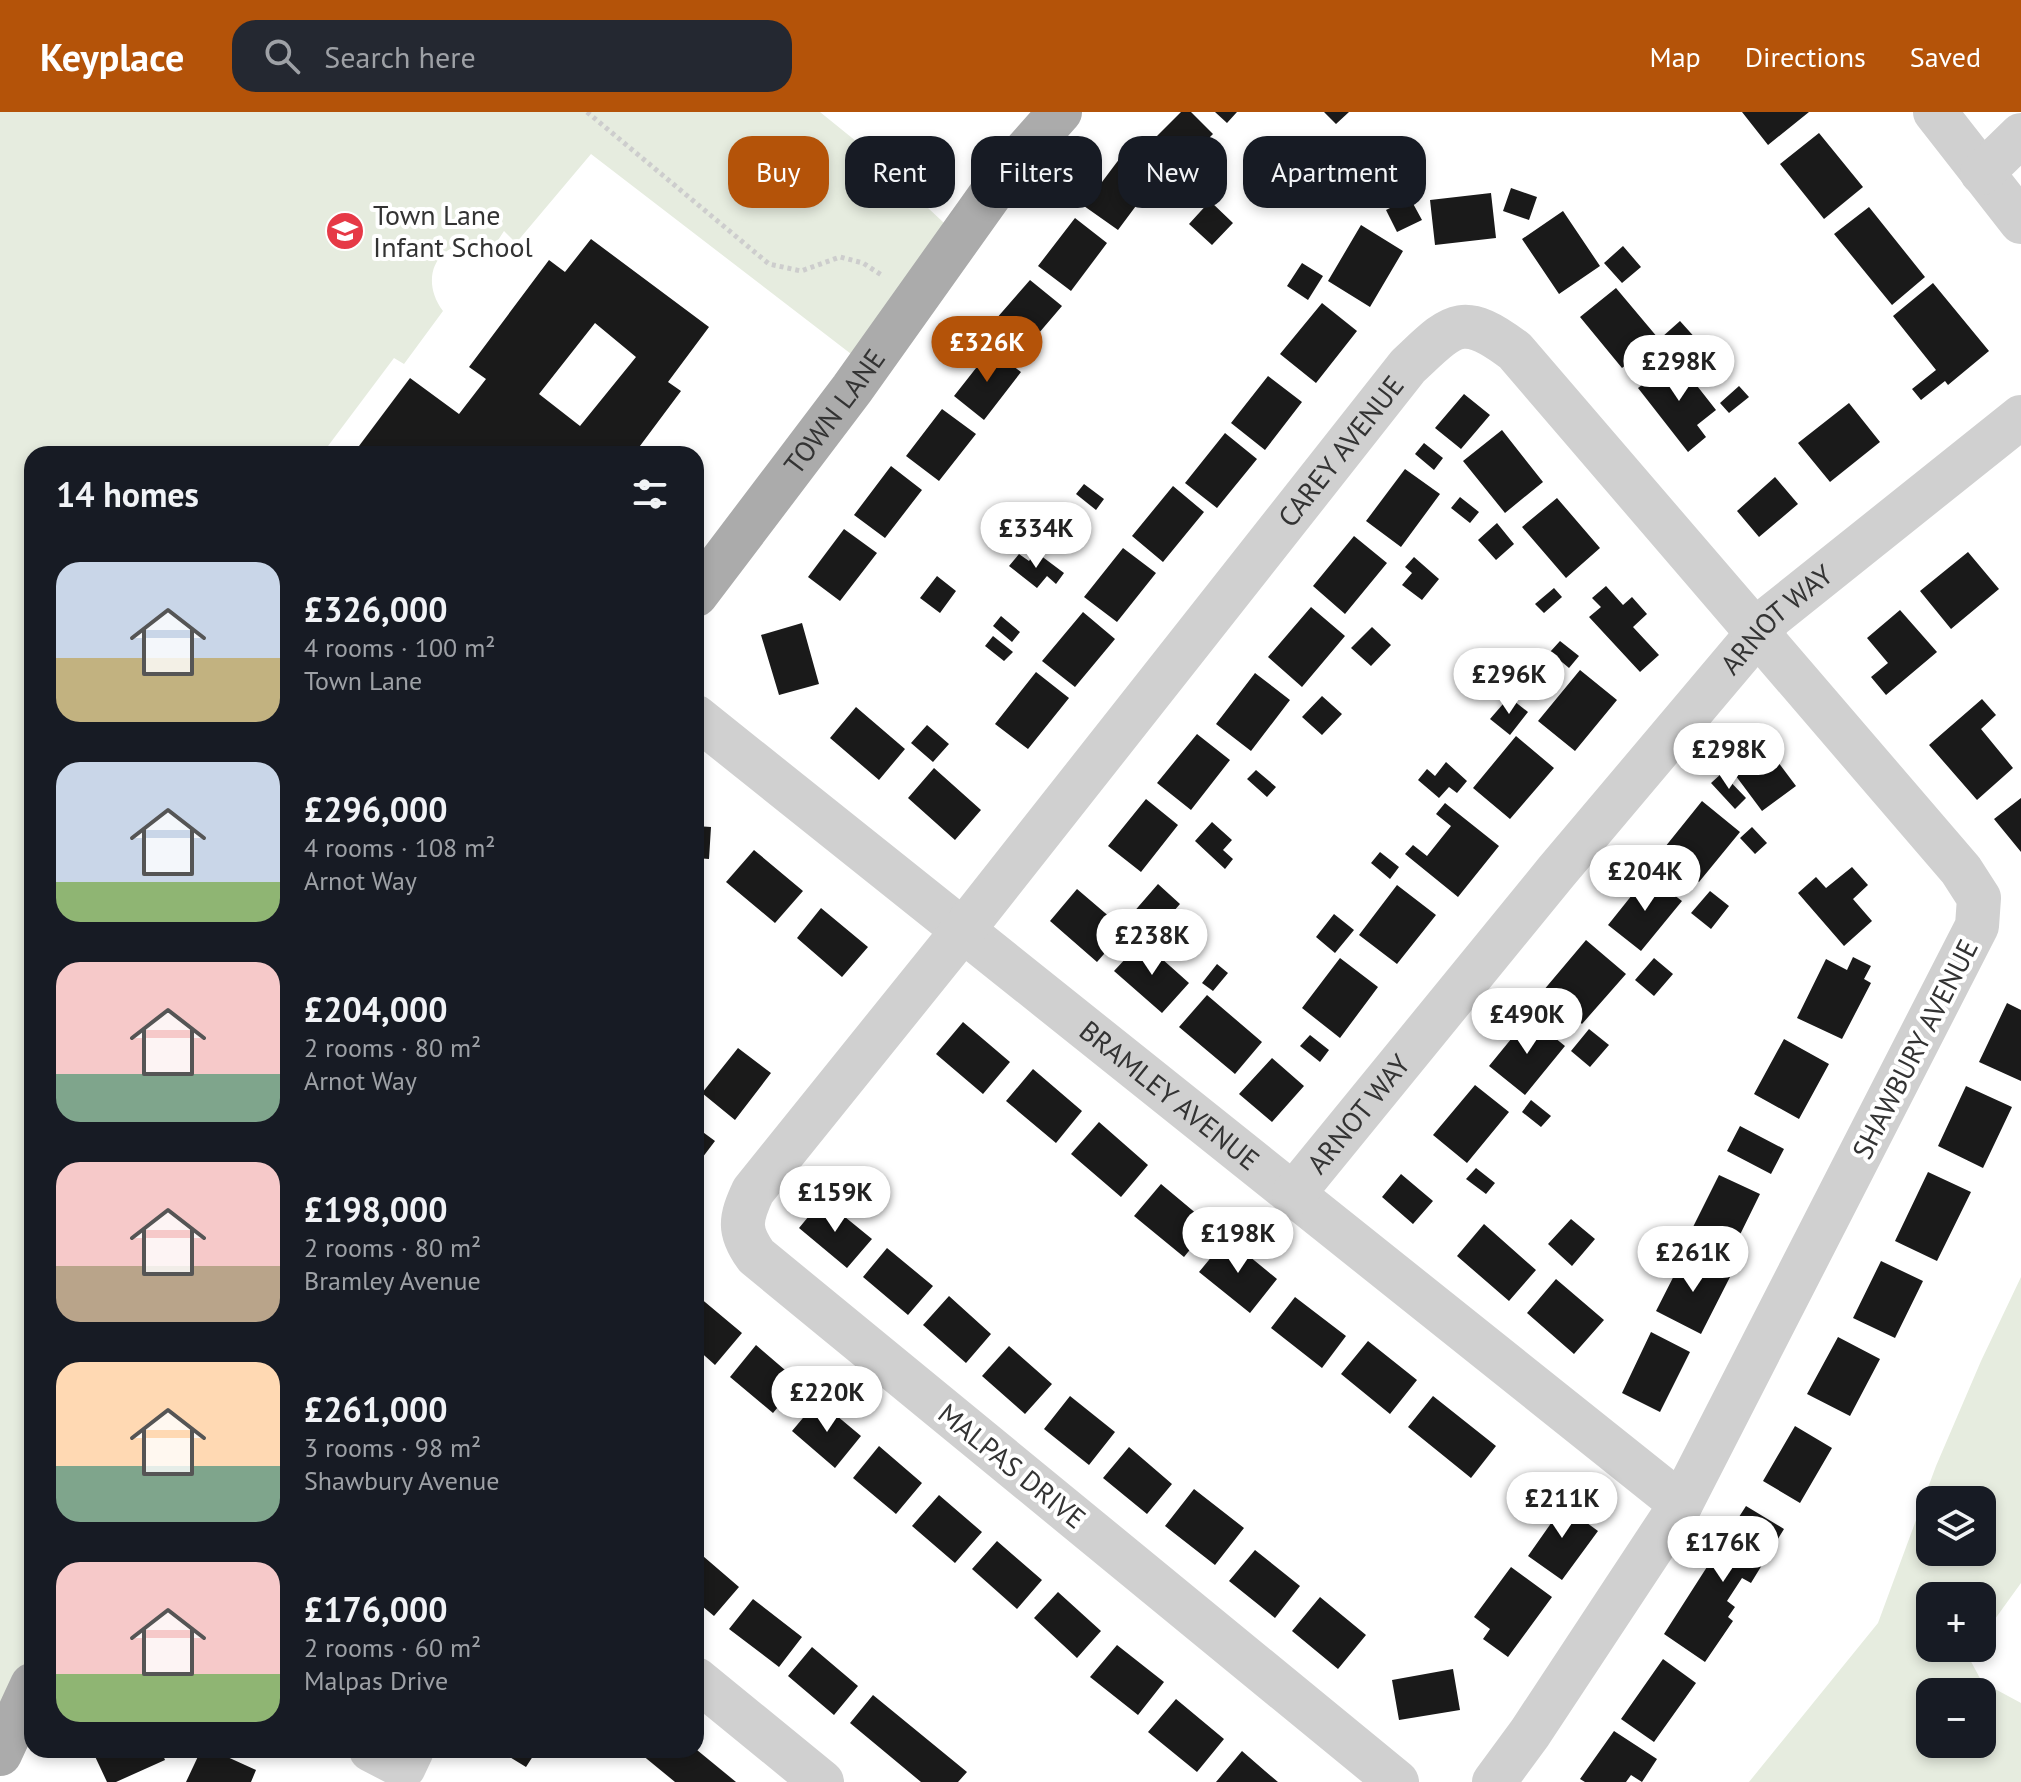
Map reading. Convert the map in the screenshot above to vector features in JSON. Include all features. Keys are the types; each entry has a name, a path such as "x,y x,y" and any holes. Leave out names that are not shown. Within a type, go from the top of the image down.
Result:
{"main road":[{"name":"TOWN LANE","path":"704,584 852,389 1005,174 1060,112"},
{"path":"0,1754 24,1702"}],"street":[{"path":"1935,112 2021,222"},
{"path":"1982,173 2021,135"},
{"name":"CAREY AVENUE","path":"964,929 1408,366 1440,336 1454,328 1476,327 1515,351 1758,633"},
{"name":"ARNOT WAY","path":"1294,1193 1556,872 1772,616 2021,417"},
{"name":"SHAWBURY AVENUE","path":"1681,1504 1977,926 1979,898 1961,870 1758,633"},
{"name":"BRAMLEY AVENUE","path":"704,723 1681,1504"},
{"name":"MALPAS DRIVE","path":"964,929 753,1191 742,1214 744,1239 756,1256 1397,1782"},
{"path":"1494,1782 1530,1733 1681,1504"},
{"path":"704,1686 822,1782"}],"path":[{"path":"587,112 769,264 801,271 840,257 863,263 917,299"}],"shaded area":[{"name":"Town Lane Infant School","path":"0,112 820,112 850,136 845,136 845,208 928,208 960,238 868,367 591,154 516,243 504,231 491,251 460,246 448,250 439,258 432,282 443,311 404,364 394,358 328,446 24,446 24,1702 0,1754"},
{"path":"2021,1277 2021,1583 1996,1618 1996,1582 1916,1582 1916,1662 1971,1662 1980,1678 1916,1678 1916,1758 1996,1758 1996,1690 2021,1703 2021,1782 1749,1782 1878,1623 1916,1520 1916,1566 1996,1566 1996,1486 1929,1486"}],"building":[{"path":"1181,112 1191,112 1213,134 1211,136 1157,136"},
{"path":"1215,112 1237,112 1227,123"},
{"path":"1324,112 1349,112 1336,124"},
{"path":"1742,112 1809,112 1768,145"},
{"path":"1819,133 1863,187 1824,219 1780,164"},
{"path":"1118,161 1118,208 1134,208 1118,230 1087,208 1102,208 1102,182"},
{"path":"1511,188 1537,197 1529,220 1503,211"},
{"path":"1491,193 1496,238 1435,245 1430,200"},
{"path":"1869,207 1925,277 1892,305 1834,234"},
{"path":"1204,208 1217,208 1233,223 1212,245 1189,224"},
{"path":"1415,208 1422,220 1397,232 1386,210"},
{"path":"1563,211 1600,266 1559,294 1522,239"},
{"path":"1075,218 1107,243 1071,291 1038,266"},
{"path":"1361,225 1403,251 1370,307 1328,281"},
{"path":"591,239 709,327 668,382 681,391 640,446 359,446 410,378 459,414 486,379 469,367 549,260 565,272","holes":["595,323 636,357 580,426 539,394"]},
{"path":"1623,246 1641,267 1622,283 1604,263"},
{"path":"1302,263 1323,276 1308,300 1287,286"},
{"path":"1030,280 1062,306 1021,354 989,327"},
{"path":"1933,283 1989,351 1948,385 1945,381 1921,400 1912,389 1936,370 1893,316"},
{"path":"1616,288 1658,338 1622,368 1580,317"},
{"path":"1322,303 1357,331 1316,383 1280,354"},
{"path":"1680,321 1698,341 1680,358 1662,337"},
{"path":"991,349 1021,372 984,420 954,396"},
{"path":"1676,359 1716,410 1697,425 1706,437 1688,452 1638,388"},
{"path":"1268,376 1302,402 1265,450 1231,423"},
{"path":"1739,386 1749,397 1729,413 1720,403"},
{"path":"1464,394 1490,415 1461,449 1435,428"},
{"path":"1849,403 1880,442 1830,482 1798,443"},
{"path":"942,409 976,434 939,481 906,456"},
{"path":"1502,430 1543,482 1505,513 1463,461"},
{"path":"1225,433 1257,459 1217,508 1185,483"},
{"path":"1424,443 1443,458 1434,470 1415,454"},
{"path":"891,466 922,490 885,538 854,515"},
{"path":"1405,469 1440,494 1401,547 1366,521"},
{"path":"1775,477 1798,504 1759,537 1737,511"},
{"path":"1084,484 1104,499 1096,510 1076,494"},
{"path":"1173,486 1204,512 1163,562 1132,536"},
{"path":"1460,497 1479,512 1470,523 1451,508"},
{"path":"1557,498 1600,548 1566,578 1522,527"},
{"path":"1497,523 1514,544 1496,560 1478,540"},
{"path":"844,529 877,553 840,601 808,577"},
{"path":"1354,536 1387,563 1345,614 1313,586"},
{"path":"1123,548 1156,573 1117,622 1084,597"},
{"path":"1036,552 1064,573 1056,584 1047,576 1037,588 1009,566 1019,554 1029,561"},
{"path":"1968,552 1999,589 1951,629 1920,591"},
{"path":"1414,557 1439,579 1422,600 1402,585 1412,573 1405,567"},
{"path":"937,576 956,591 940,613 920,598"},
{"path":"1606,586 1623,605 1632,597 1647,614 1633,627 1659,655 1640,672 1589,617 1601,607 1592,598"},
{"path":"1554,588 1562,597 1544,613 1535,604"},
{"path":"1311,607 1345,636 1302,687 1268,657"},
{"path":"1900,610 1937,652 1886,695 1871,677 1888,663 1867,638"},
{"path":"1083,612 1115,639 1075,687 1042,661"},
{"path":"1001,616 1020,632 1012,642 993,626"},
{"path":"802,623 819,684 779,695 761,635"},
{"path":"1372,627 1391,645 1371,666 1351,648"},
{"path":"993,636 1013,652 1004,661 985,646"},
{"path":"1560,641 1579,656 1569,668 1550,652"},
{"path":"1580,670 1617,700 1575,751 1538,721"},
{"path":"1036,672 1069,698 1028,749 995,724"},
{"path":"1255,673 1290,700 1251,751 1216,724"},
{"path":"1322,696 1342,714 1322,735 1302,717"},
{"path":"1509,697 1528,712 1510,735 1490,719"},
{"path":"1982,699 1996,715 1981,729 2013,768 1977,800 1929,745"},
{"path":"856,707 905,749 879,780 830,738"},
{"path":"927,725 949,744 933,762 911,743"},
{"path":"1197,734 1230,760 1191,810 1157,783"},
{"path":"1516,736 1554,768 1510,819 1473,788"},
{"path":"1745,750 1762,774 1778,762 1796,786 1762,811 1727,764"},
{"path":"1446,762 1467,781 1457,793 1449,787 1439,798 1418,780 1427,769 1435,776"},
{"path":"934,768 981,810 955,840 908,798"},
{"path":"1256,770 1276,787 1267,797 1247,779"},
{"path":"1722,773 1746,798 1735,809 1711,783"},
{"path":"2021,798 2021,852 1994,819"},
{"path":"1146,799 1178,825 1141,872 1108,846"},
{"path":"1702,801 1740,832 1699,882 1661,852"},
{"path":"1445,803 1499,846 1458,897 1405,854 1413,845 1427,856 1451,826 1436,814"},
{"path":"1212,822 1232,840 1223,850 1233,859 1225,869 1195,841"},
{"path":"704,827 711,827 709,859 704,859"},
{"path":"1752,827 1767,843 1755,854 1740,838"},
{"path":"754,850 803,891 775,923 726,882"},
{"path":"1380,852 1399,867 1390,879 1371,863"},
{"path":"1852,867 1868,885 1853,899 1872,921 1844,946 1798,893 1816,877 1826,888"},
{"path":"1648,875 1682,901 1641,951 1608,925"},
{"path":"1158,884 1180,904 1154,934 1132,914"},
{"path":"1397,885 1436,915 1397,964 1359,935"},
{"path":"1077,889 1125,930 1097,962 1050,921"},
{"path":"1710,891 1729,906 1711,929 1691,913"},
{"path":"821,908 868,947 842,977 797,938"},
{"path":"1334,914 1354,930 1335,953 1316,937"},
{"path":"1586,940 1626,974 1582,1024 1543,991"},
{"path":"1142,941 1189,983 1162,1013 1114,971"},
{"path":"1853,957 1871,966 1864,979 1871,983 1842,1039 1797,1018 1826,959 1847,970"},
{"path":"1340,958 1378,987 1340,1038 1302,1008"},
{"path":"1654,958 1673,974 1654,996 1635,980"},
{"path":"1217,964 1228,973 1213,991 1202,983"},
{"path":"1207,995 1262,1042 1235,1074 1179,1027"},
{"path":"2007,1003 2021,1010 2021,1081 1979,1062"},
{"path":"1529,1017 1565,1046 1525,1095 1489,1066"},
{"path":"963,1022 1010,1062 983,1094 936,1054"},
{"path":"1589,1029 1609,1045 1590,1067 1571,1051"},
{"path":"1310,1035 1329,1050 1320,1062 1300,1046"},
{"path":"1784,1039 1829,1064 1799,1119 1754,1094"},
{"path":"738,1048 771,1073 735,1120 704,1095 704,1090"},
{"path":"1272,1058 1304,1086 1272,1122 1239,1094"},
{"path":"1033,1069 1082,1111 1056,1143 1006,1101"},
{"path":"1475,1085 1509,1112 1467,1163 1433,1135"},
{"path":"1966,1086 2012,1107 1983,1168 1938,1146"},
{"path":"1531,1100 1551,1116 1541,1127 1522,1112"},
{"path":"1099,1122 1148,1165 1121,1197 1071,1154"},
{"path":"1740,1126 1784,1149 1771,1174 1727,1151"},
{"path":"704,1133 715,1141 704,1155"},
{"path":"1476,1168 1495,1183 1486,1194 1466,1179"},
{"path":"1928,1172 1971,1192 1937,1261 1895,1241"},
{"path":"1401,1174 1433,1201 1413,1224 1382,1197"},
{"path":"1719,1175 1760,1194 1732,1251 1691,1231"},
{"path":"1161,1184 1210,1225 1184,1257 1134,1216"},
{"path":"823,1199 872,1239 847,1268 799,1228"},
{"path":"1571,1219 1595,1239 1572,1266 1548,1244"},
{"path":"1484,1224 1536,1270 1509,1301 1457,1256"},
{"path":"1227,1238 1277,1279 1250,1313 1199,1272"},
{"path":"887,1248 933,1286 908,1315 863,1277"},
{"path":"1685,1254 1730,1277 1701,1334 1656,1311"},
{"path":"1881,1261 1923,1281 1895,1338 1853,1318"},
{"path":"1556,1279 1604,1320 1574,1354 1527,1313"},
{"path":"949,1296 991,1334 966,1363 923,1325"},
{"path":"1295,1297 1346,1336 1322,1368 1271,1328"},
{"path":"704,1301 742,1333 715,1365 704,1355"},
{"path":"1651,1332 1690,1352 1660,1412 1622,1393"},
{"path":"1838,1337 1880,1359 1850,1416 1807,1394"},
{"path":"1368,1341 1417,1380 1390,1414 1341,1374"},
{"path":"756,1345 799,1382 773,1413 730,1377"},
{"path":"1009,1346 1052,1384 1025,1414 982,1376"},
{"path":"1070,1396 1115,1432 1089,1465 1044,1429"},
{"path":"1433,1396 1496,1446 1471,1478 1408,1427"},
{"path":"818,1400 861,1436 835,1468 792,1431"},
{"path":"1795,1426 1832,1448 1800,1503 1763,1481"},
{"path":"879,1446 922,1483 896,1514 853,1478"},
{"path":"1129,1447 1172,1484 1147,1514 1103,1478"},
{"path":"1194,1489 1244,1528 1215,1565 1165,1526"},
{"path":"939,1495 982,1532 955,1563 912,1526"},
{"path":"1553,1498 1598,1531 1562,1580 1528,1556 1554,1519 1543,1511"},
{"path":"1746,1506 1784,1529 1751,1583 1742,1578 1727,1601 1735,1607 1728,1617 1733,1621 1705,1662 1664,1634"},
{"path":"997,1541 1042,1580 1017,1609 972,1569"},
{"path":"1255,1550 1300,1586 1275,1618 1229,1581"},
{"path":"704,1557 739,1587 714,1616 704,1608"},
{"path":"1511,1567 1552,1597 1508,1657 1483,1639 1490,1629 1474,1617"},
{"path":"1058,1592 1101,1631 1077,1658 1034,1618"},
{"path":"1320,1597 1366,1635 1338,1669 1292,1631"},
{"path":"753,1599 802,1637 779,1667 729,1629"},
{"path":"1117,1645 1164,1682 1138,1715 1090,1677"},
{"path":"812,1647 858,1686 834,1715 788,1676"},
{"path":"1663,1659 1696,1683 1654,1742 1621,1719"},
{"path":"1453,1669 1460,1710 1399,1720 1392,1680"},
{"path":"873,1695 967,1772 958,1782 921,1782 850,1723"},
{"path":"1176,1699 1224,1739 1197,1772 1148,1732"},
{"path":"1614,1731 1657,1759 1642,1782 1631,1775 1626,1782 1585,1782 1580,1779"},
{"path":"1242,1751 1265,1771 1278,1782 1216,1782"},
{"path":"704,1756 736,1782 675,1782 646,1758"},
{"path":"96,1758 165,1760 116,1782 107,1782"},
{"path":"197,1758 230,1758 256,1770 251,1782 186,1782"},
{"path":"511,1758 532,1758 526,1767"}],"place":[{"name":"Town Lane Infant School","path":"345,231"}]}
